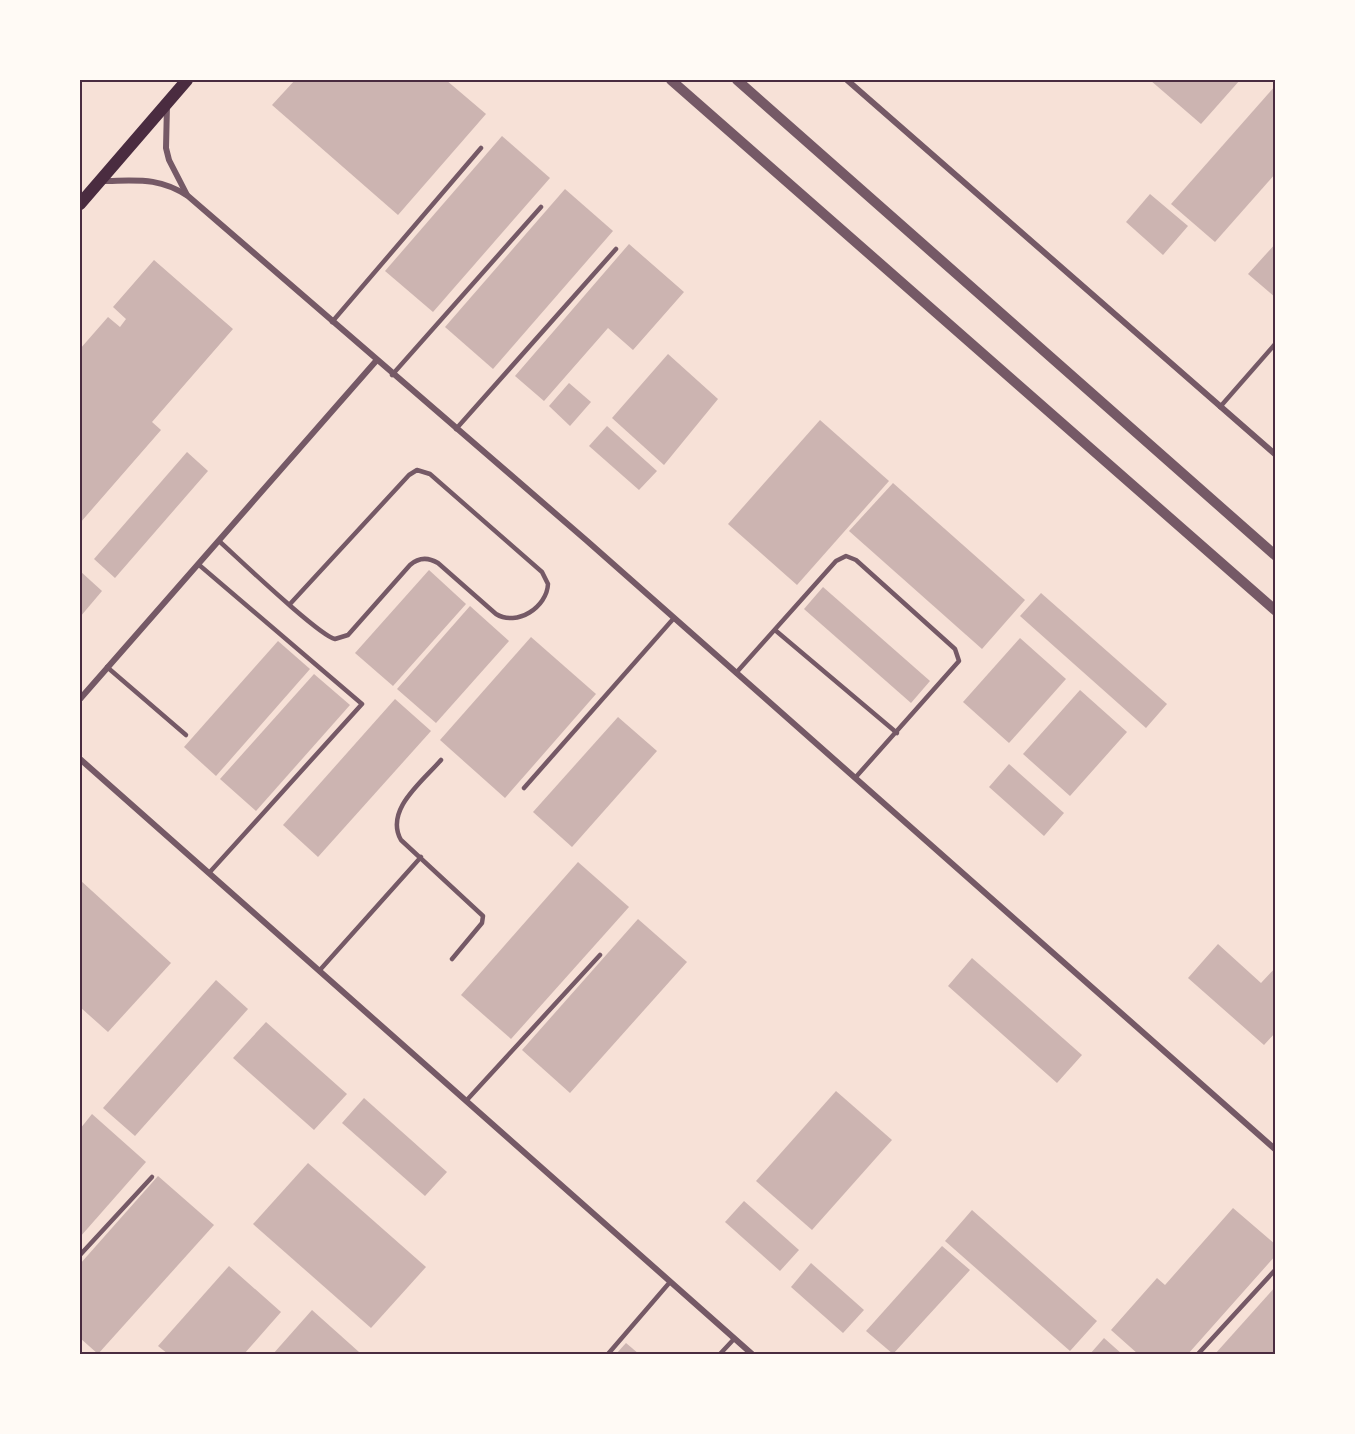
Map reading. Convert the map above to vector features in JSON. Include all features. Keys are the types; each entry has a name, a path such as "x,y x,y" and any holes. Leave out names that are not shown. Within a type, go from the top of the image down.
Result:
{"main road":[{"path":"80,204 187,80"}],"street":[{"path":"671,80 1275,611"},
{"path":"737,80 1275,556"},
{"path":"847,80 1275,456"},
{"path":"168,102 166,148 169,160 188,196"},
{"path":"100,181 152,180 165,183 188,196 674,618 1275,1150"},
{"path":"80,699 376,361"},
{"path":"80,759 752,1354"}],"lane":[{"path":"332,322 481,148"},
{"path":"392,375 541,207"},
{"path":"456,429 616,249"},
{"path":"1220,406 1275,343"},
{"path":"219,541 290,604 326,635 340,639 348,635 410,565 418,559 429,558 438,563 496,614 507,618 518,619 529,614 545,597 548,584 542,572 430,474 417,470 290,604"},
{"path":"736,673 836,561 846,556 856,560 955,649 959,657 957,666 855,778"},
{"path":"198,564 362,704 208,873"},
{"path":"524,788 674,618"},
{"path":"775,630 897,733"},
{"path":"107,667 186,735"},
{"path":"441,760 397,814 398,834 483,916 482,923 452,959"},
{"path":"319,971 421,857"},
{"path":"466,1101 600,955"},
{"path":"80,1255 152,1177"},
{"path":"1198,1354 1275,1269"},
{"path":"608,1354 670,1282"},
{"path":"720,1354 734,1339"}],"building":[{"path":"295,80 446,80 486,114 398,215 272,105"},
{"path":"1150,80 1240,80 1201,124"},
{"path":"1276,85 1276,173 1215,242 1171,204"},
{"path":"502,136 550,178 433,312 385,271"},
{"path":"565,189 613,231 493,369 445,327"},
{"path":"1150,194 1188,226 1163,255 1126,222"},
{"path":"1276,243 1276,298 1248,274"},
{"path":"629,244 684,292 633,350 608,328 544,401 515,376"},
{"path":"154,260 233,329 152,422 161,430 80,523 80,349 108,317 120,327 126,319 113,307"},
{"path":"668,354 718,399 664,465 612,418"},
{"path":"569,383 591,402 570,426 549,406"},
{"path":"820,420 889,481 797,585 728,524"},
{"path":"607,426 657,471 639,490 589,446"},
{"path":"187,452 208,471 115,578 94,559"},
{"path":"893,483 1025,600 982,649 849,531"},
{"path":"429,570 466,604 393,686 355,653"},
{"path":"80,571 102,591 80,617"},
{"path":"823,587 930,681 911,703 804,609"},
{"path":"1041,593 1167,704 1146,728 1020,616"},
{"path":"470,606 509,641 436,723 397,689"},
{"path":"531,637 596,694 505,798 440,740"},
{"path":"1020,638 1066,679 1009,743 963,702"},
{"path":"278,641 310,669 216,776 184,747"},
{"path":"314,674 350,705 256,811 220,779"},
{"path":"1080,690 1127,732 1070,796 1023,754"},
{"path":"395,699 431,731 318,857 283,825"},
{"path":"618,717 657,751 572,847 533,812"},
{"path":"1009,764 1064,813 1044,836 989,787"},
{"path":"578,862 629,907 511,1039 461,995"},
{"path":"80,880 171,963 108,1032 80,1007"},
{"path":"638,919 687,962 570,1093 522,1050"},
{"path":"1218,944 1261,983 1276,967 1276,1032 1264,1045 1188,978"},
{"path":"972,958 1082,1055 1057,1083 948,986"},
{"path":"216,980 248,1009 135,1136 103,1108"},
{"path":"266,1022 347,1094 314,1130 233,1058"},
{"path":"836,1091 892,1140 812,1230 756,1181"},
{"path":"364,1098 447,1172 425,1196 342,1123"},
{"path":"92,1114 146,1162 80,1237 80,1129"},
{"path":"308,1163 426,1267 371,1328 253,1224"},
{"path":"158,1176 214,1225 98,1354 80,1338 80,1264"},
{"path":"744,1201 799,1250 780,1271 725,1222"},
{"path":"1233,1208 1276,1245 1276,1255 1188,1354 1138,1354 1111,1330 1157,1278 1165,1285"},
{"path":"972,1210 1097,1321 1070,1351 945,1241"},
{"path":"942,1246 970,1270 893,1354 866,1331"},
{"path":"811,1263 864,1310 843,1333 791,1287"},
{"path":"229,1266 281,1312 244,1354 168,1354 158,1346"},
{"path":"1276,1286 1276,1354 1215,1354"},
{"path":"312,1310 359,1352 356,1354 273,1354"},
{"path":"1104,1338 1122,1354 1090,1354"},
{"path":"626,1343 639,1354 616,1354"}]}
